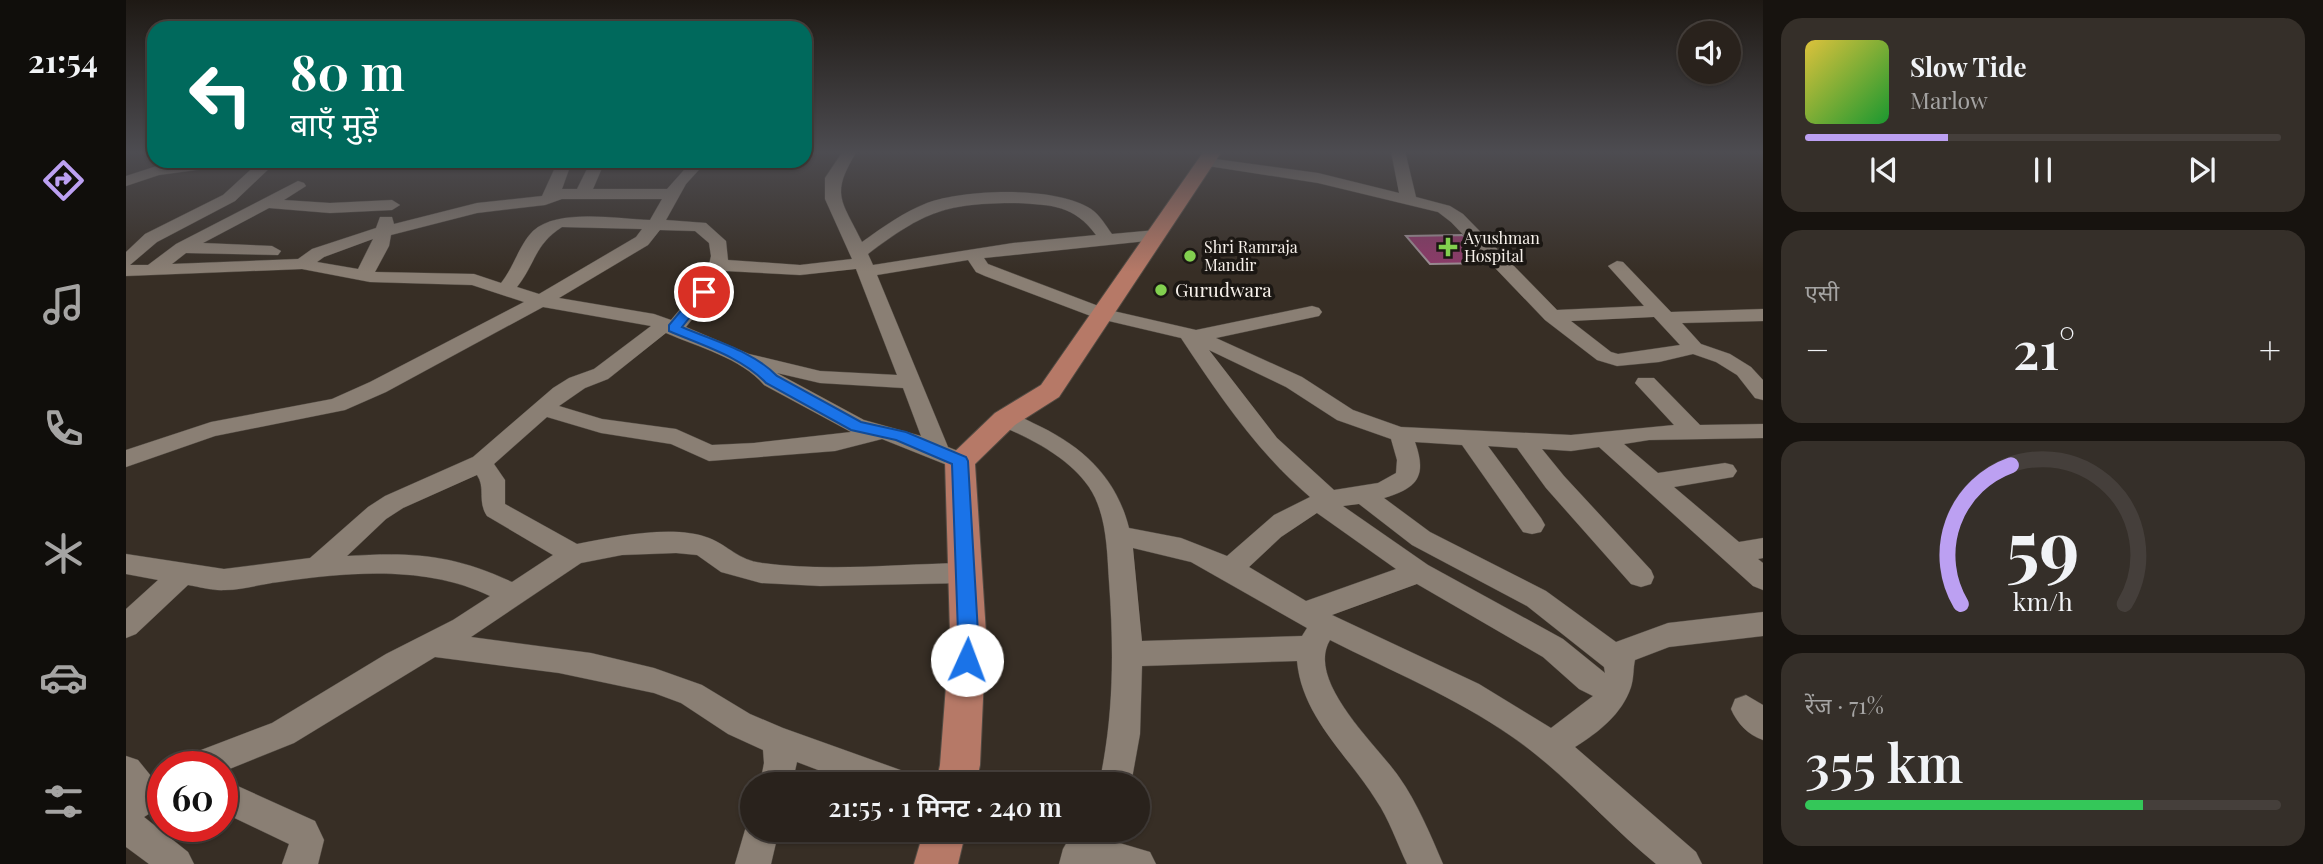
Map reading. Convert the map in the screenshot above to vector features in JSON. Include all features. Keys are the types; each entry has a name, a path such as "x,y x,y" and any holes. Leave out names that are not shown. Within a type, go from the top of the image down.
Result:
{"main road":[{"path":"959,772 968,633 965,573 949,455 1050,391 1186,191"},
{"path":"936,864 942,842"}],"street":[{"path":"126,261 151,238 219,204 234,191"},
{"path":"152,270 183,248 288,191"},
{"path":"551,196 553,191"},
{"path":"126,459 211,429 337,405 378,387 541,301 642,241 656,225 675,191"},
{"path":"831,191 910,382 949,455"},
{"path":"1378,191 1444,208 1457,218 1552,316 1610,359 1659,356 1694,348"},
{"path":"1407,191 1408,198"},
{"path":"302,264 330,247 477,208 545,200 551,196 674,194"},
{"path":"862,262 885,234 939,205 977,201 1037,198 1074,207 1087,214 1108,240"},
{"path":"265,203 330,208 395,200 382,232 380,246 363,275"},
{"path":"317,568 385,507 481,463 577,383 609,369 669,326 715,279 719,265 717,241 700,227 585,221 554,223 531,244 519,273 506,289"},
{"path":"719,265 800,270 1156,235"},
{"path":"183,248 275,252 268,265"},
{"path":"972,254 982,268 1103,314 1191,334 1294,382 1345,415 1365,424 1401,433 1571,443 1692,430 1760,433"},
{"path":"126,271 302,264 363,275 474,280 541,301 654,320 745,359 817,407 857,426 900,436 949,455"},
{"path":"1617,266 1694,348 1723,358 1744,371 1763,393"},
{"path":"1191,334 1312,312"},
{"path":"1552,316 1761,316"},
{"path":"1191,334 1256,432 1324,501 1419,572 1553,648 1590,680 1614,693"},
{"path":"745,359 820,377 854,381 910,382"},
{"path":"1646,383 1692,430"},
{"path":"545,409 601,426 676,437 709,453 754,452 795,445 835,443 878,433"},
{"path":"1005,419 1038,433 1083,464 1111,506 1119,536 1130,654 1122,754 1118,772"},
{"path":"1230,569 1289,518 1324,501 1365,495 1400,483 1407,475 1409,463 1401,433"},
{"path":"1468,436 1532,525"},
{"path":"1604,439 1763,579"},
{"path":"1523,440 1555,482 1641,578"},
{"path":"481,463 492,480 493,506 496,510 574,555"},
{"path":"1653,482 1725,471"},
{"path":"1365,495 1399,527 1526,593 1619,661 1622,674 1614,693 1587,722 1549,746"},
{"path":"1119,536 1183,549 1230,569 1313,629 1467,692 1511,718 1549,746 1658,845 1684,864"},
{"path":"237,751 283,733 463,628 574,555 622,545 676,543 703,546 730,565 761,573 820,576 965,573"},
{"path":"1734,553 1763,548"},
{"path":"126,564 224,580 317,568 436,566 470,574 515,595"},
{"path":"1130,654 1313,629 1419,572"},
{"path":"126,626 181,575"},
{"path":"1619,661 1625,651 1668,635 1763,624"},
{"path":"1313,629 1313,676 1328,711 1388,790 1425,864"},
{"path":"431,645 585,665 648,679 687,692 740,725 864,772"},
{"path":"773,739 779,745 780,772"},
{"path":"238,803 303,834 307,840 300,864"},
{"path":"126,830 135,830 176,864"},
{"path":"752,864 758,842"},
{"path":"1083,848 1138,864"}],"building":[{"path":"1463,235 1489,263 1430,264 1406,236"}],"place":[{"name":"Ayushman Hospital","path":"1448,247"},
{"name":"Shri Ramraja Mandir","path":"1190,256"},
{"name":"Gurudwara","path":"1161,290"}],"route":[{"path":"704,292 674,328 745,359 762,369 772,380 817,407 857,426 900,436 960,461 967,660"}]}
